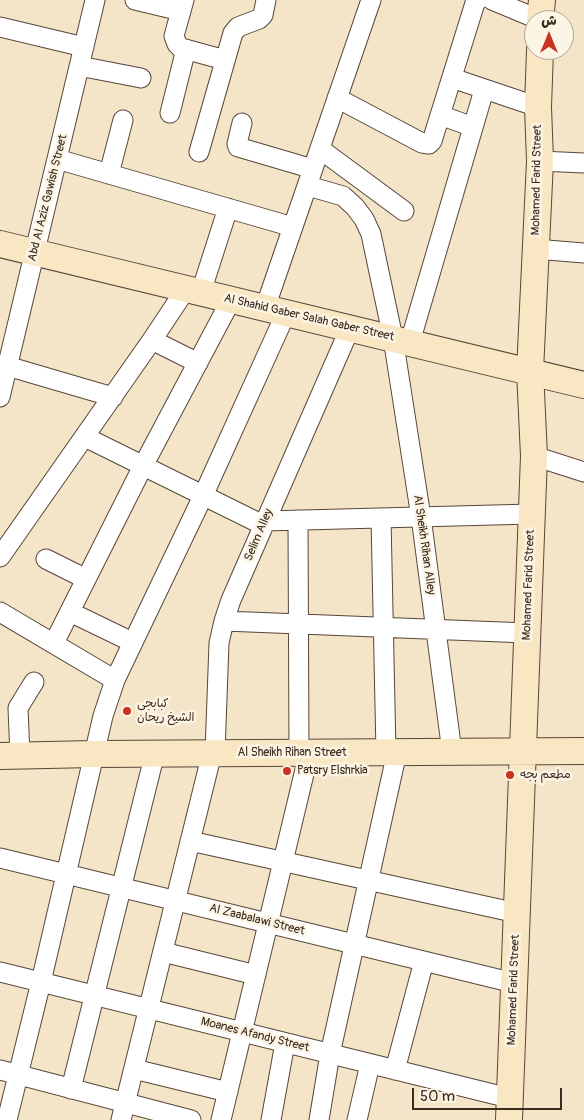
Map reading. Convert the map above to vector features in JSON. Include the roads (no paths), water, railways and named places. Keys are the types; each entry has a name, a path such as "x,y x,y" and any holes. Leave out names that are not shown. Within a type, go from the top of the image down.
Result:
{"street":[{"name":"Abd Al Aziz Gawish Street","path":"0,397 95,0"},
{"path":"135,0 183,5 174,36 176,44 186,49 225,60"},
{"path":"199,152 233,33 238,27 259,19 263,15 266,0"},
{"path":"7,1120 9,1073 41,982 102,716 132,642 203,496 276,310 293,227 371,0"},
{"path":"337,98 422,143 429,144 432,141 475,3 478,0"},
{"path":"492,0 524,13"},
{"path":"0,27 84,47"},
{"path":"170,113 186,49"},
{"name":"Mohamed Farid Street","path":"509,1109 534,456 530,371 540,161 538,107 540,60"},
{"path":"79,66 141,78"},
{"path":"452,78 538,107"},
{"path":"401,340 484,90"},
{"path":"440,115 473,127"},
{"path":"110,174 123,120"},
{"name":"Al Sheikh Rihan Alley","path":"242,124 238,147 311,177 343,196 364,219 370,234 401,340 421,517 452,752"},
{"path":"320,149 404,210"},
{"path":"57,159 293,227"},
{"path":"540,161 584,163"},
{"path":"0,557 152,340 193,290 228,208"},
{"name":"Al Shahid Gaber Salah Gaber Street","path":"0,244 584,385"},
{"path":"536,249 584,252"},
{"path":"54,643 231,300"},
{"name":"Selim Alley","path":"123,1112 213,753 219,651 224,621 264,523 350,328"},
{"path":"152,340 198,363"},
{"path":"7,366 113,397"},
{"path":"84,437 203,496 264,523 298,520 532,514"},
{"path":"534,456 584,472"},
{"path":"319,1120 330,1054 368,880 391,752 384,627 381,518"},
{"path":"221,1120 283,861 304,753 298,624 298,520"},
{"path":"46,559 86,579"},
{"path":"0,612 115,680"},
{"path":"70,612 132,642"},
{"path":"224,621 527,633"},
{"path":"10,756 18,708 34,682"},
{"name":"Al Sheikh Rihan Street","path":"10,756 155,753 584,751"},
{"path":"71,1089 155,753"},
{"path":"190,841 517,913"},
{"name":"Al Zaabalawi Street","path":"0,858 514,983"},
{"path":"163,952 256,974"},
{"path":"395,1070 424,961"},
{"name":"Moanes Afandy Street","path":"0,972 395,1070 509,1109"},
{"path":"271,1120 285,1043"},
{"path":"357,1120 370,1064"},
{"path":"134,1069 228,1092"},
{"path":"9,1073 71,1089 123,1112 191,1120"}],"place":[{"name":"كبابجى الشيخ ريحان","path":"127,711"},
{"name":"Patsry Elshrkia","path":"287,771"},
{"name":"مطعم بجه","path":"510,775"}]}
